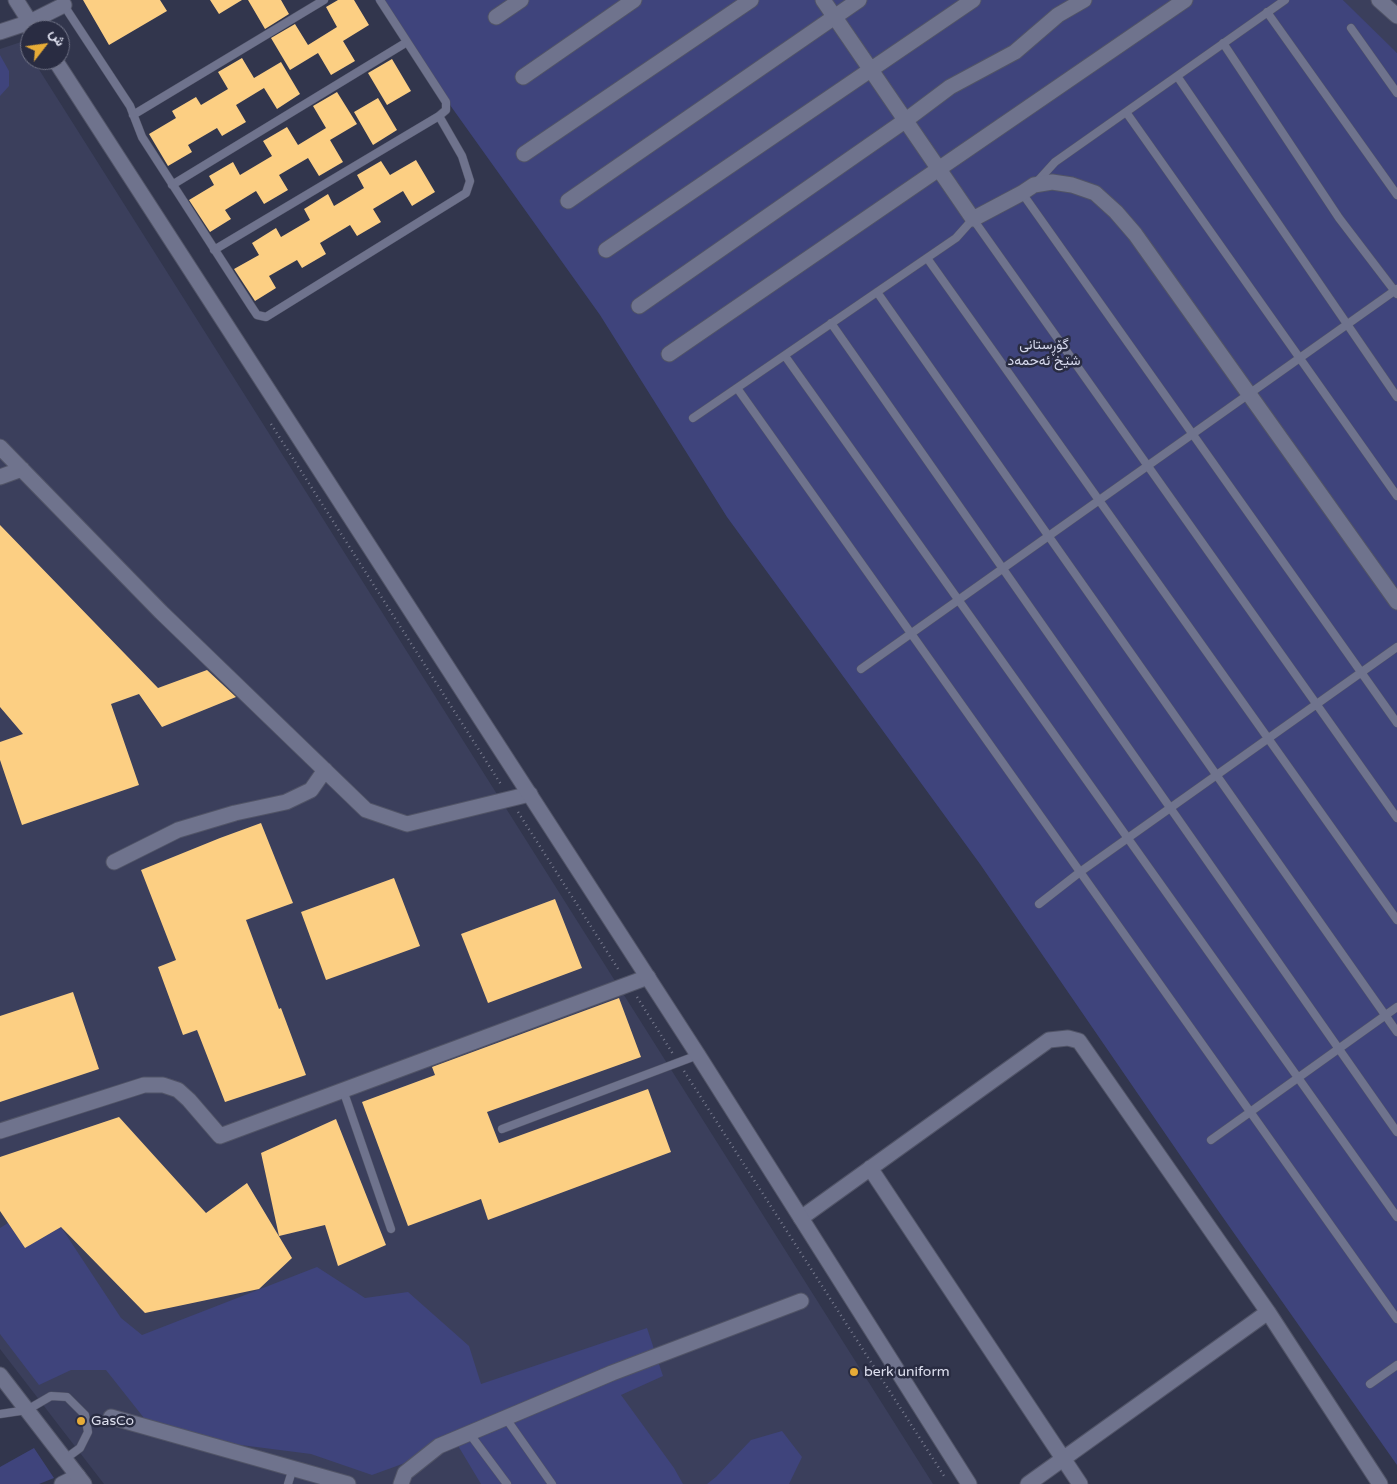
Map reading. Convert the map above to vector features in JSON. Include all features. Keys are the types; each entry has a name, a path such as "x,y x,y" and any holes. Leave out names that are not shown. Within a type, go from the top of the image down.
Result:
{"street":[{"path":"16,0 28,20"},
{"path":"496,17 521,0"},
{"path":"523,77 634,0"},
{"path":"524,154 750,0"},
{"path":"823,0 973,219 1028,189 1052,182 1072,185 1096,193 1116,212 1135,234 1397,602"},
{"path":"568,201 859,0"},
{"path":"606,250 973,0"},
{"path":"639,306 906,120 950,87 1015,52 1058,15 1084,0"},
{"path":"668,354 1185,0"},
{"path":"1379,0 1397,16"},
{"path":"40,20 63,2"},
{"path":"0,32 20,28"},
{"path":"61,70 648,977 969,1484"},
{"path":"0,447 161,612 366,810 408,824 530,794"},
{"path":"0,477 22,469"},
{"path":"114,862 178,830 235,813 286,802 311,790 325,770"},
{"path":"0,1131 144,1085 162,1085 178,1090 220,1136 648,977"},
{"path":"801,1218 1049,1040 1068,1038 1079,1041 1268,1312 1380,1484"},
{"path":"870,1168 1080,1484"},
{"path":"401,1484 405,1473 439,1446 612,1373 801,1302"},
{"path":"1028,1484 1268,1312"},
{"path":"0,1375 81,1480 62,1484"},
{"path":"112,1417 348,1484"}],"lane":[{"path":"133,115 324,0"},
{"path":"214,250 439,116 446,110 446,102 380,0"},
{"path":"1284,0 1055,162 1028,189 1192,434 1397,723"},
{"path":"63,2 130,106 142,137 257,315 266,317 466,193 470,181 462,156 439,116"},
{"path":"1267,12 1397,195"},
{"path":"1351,28 1397,93"},
{"path":"172,185 407,42"},
{"path":"861,669 1396,291 1339,218 1223,44"},
{"path":"1177,76 1307,268 1397,396"},
{"path":"1126,112 1397,496"},
{"path":"693,418 956,238 973,219 1397,818"},
{"path":"927,258 1397,920"},
{"path":"877,292 1397,1032"},
{"path":"831,323 1397,1132"},
{"path":"785,356 1397,1217"},
{"path":"737,388 1397,1319"},
{"path":"1039,904 1080,872 1397,647"},
{"path":"1211,1140 1397,1007"},
{"path":"502,1129 698,1055"},
{"path":"343,1090 390,1229"},
{"path":"1370,1384 1397,1365"},
{"path":"0,1414 28,1410 52,1396 66,1397 85,1415 88,1432 80,1448 65,1459"},
{"path":"505,1417 552,1484"},
{"path":"469,1433 507,1484"},
{"path":"288,1484 293,1468"}],"path":[{"path":"271,425 949,1484"}],"shaded area":[{"path":"1343,0 1397,0 1397,53 1394,51"},
{"path":"20,42 20,70 39,70 933,1484 104,1484 0,1349 0,49"}],"green space":[{"name":"گۆڕستانی شێخ ئەحمەد","path":"375,0 1343,0 1397,53 1397,1465 1217,1209 980,864 727,517 600,315"},
{"path":"0,55 9,71 9,86 0,96"},
{"path":"8,1223 25,1248 61,1227 121,1318 142,1335 317,1267 365,1298 408,1292 469,1346 481,1384 647,1328 663,1376 621,1395 674,1468 683,1484 481,1484 457,1444 372,1475 311,1454 233,1444 144,1418 106,1370 71,1370 39,1385 0,1334 0,1228"},
{"path":"782,1431 802,1457 789,1484 707,1484 751,1440"},
{"path":"34,1448 54,1478 39,1484 0,1484 0,1467"}],"building":[{"path":"83,0 160,0 167,11 109,45"},
{"path":"210,0 242,0 219,14"},
{"path":"248,0 281,0 289,14 265,29"},
{"path":"338,0 354,0 369,25 343,41 355,61 331,75 318,53 290,70 271,38 295,24 308,45 337,27 326,7"},
{"path":"242,58 254,78 281,62 300,94 277,109 264,88 236,105 246,122 222,136 217,128 188,145 192,152 168,166 149,134 176,118 172,111 196,97 201,105 228,89 218,72"},
{"path":"392,59 411,91 387,105 368,73"},
{"path":"337,92 357,124 330,140 343,162 319,176 308,158 279,175 288,190 264,204 256,191 225,210 231,219 210,232 189,200 214,185 209,176 233,162 240,175 272,156 263,141 287,127 298,145 326,128 313,106"},
{"path":"378,98 397,130 373,145 354,112"},
{"path":"416,160 435,192 412,206 403,191 373,209 381,222 357,236 350,225 320,243 326,254 302,268 297,260 269,276 276,288 255,301 234,269 259,255 252,243 276,228 281,237 310,220 304,209 328,194 334,206 364,188 357,175 381,161 390,175"},
{"path":"0,525 158,688 207,670 236,697 162,727 139,694 111,704 139,785 22,825 0,760 0,742 23,734 0,707"},
{"path":"261,823 293,903 246,920 306,1075 225,1102 197,1030 183,1035 158,967 176,960 141,870"},
{"path":"394,878 420,946 326,980 301,912"},
{"path":"555,899 582,968 488,1003 461,934"},
{"path":"73,992 99,1069 0,1102 0,1016"},
{"path":"619,998 641,1057 487,1112 499,1143 648,1089 671,1152 488,1220 481,1199 408,1226 362,1102 435,1075 432,1067"},
{"path":"119,1117 206,1213 247,1183 292,1258 259,1289 145,1313 61,1227 25,1248 0,1211 0,1157"},
{"path":"336,1119 386,1245 338,1266 325,1225 279,1236 261,1153"}],"place":[{"name":"berk uniform","path":"854,1372"},
{"name":"GasCo","path":"81,1421"}]}
